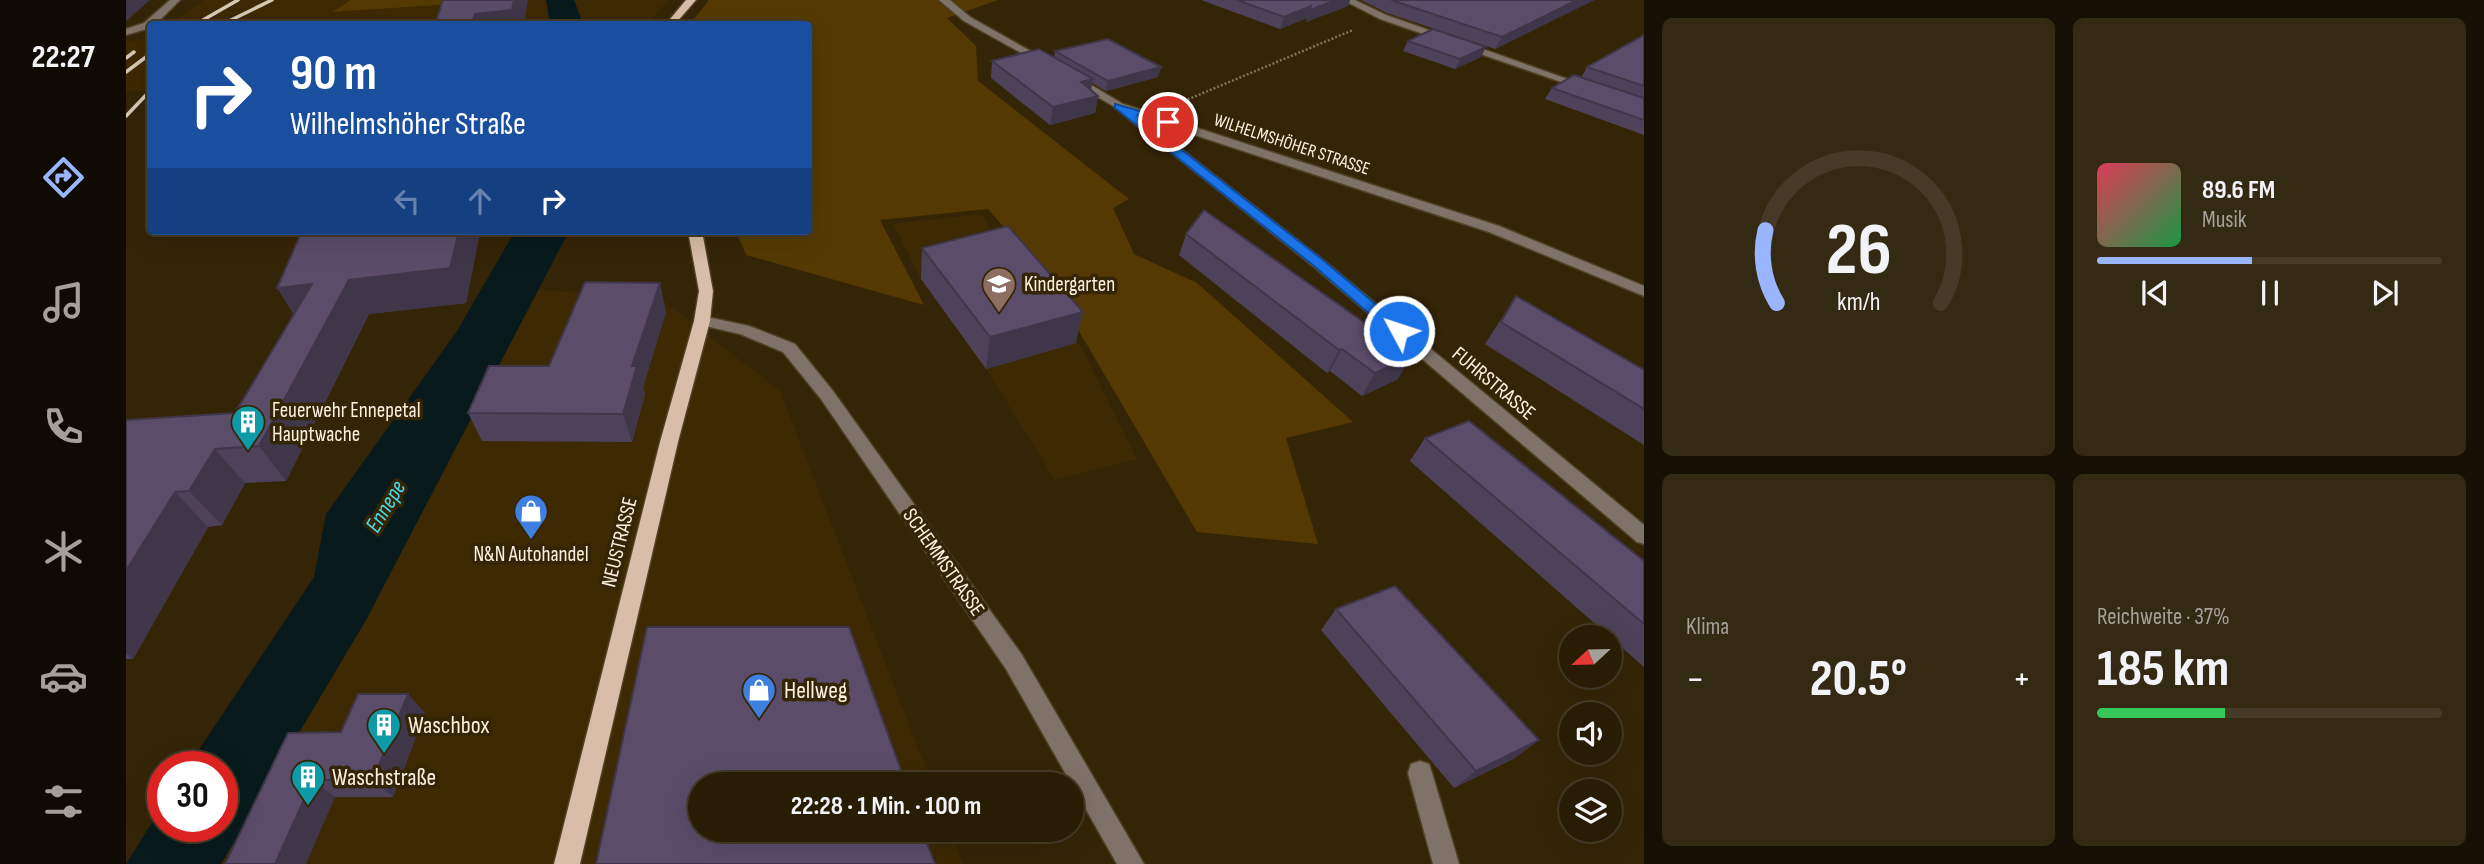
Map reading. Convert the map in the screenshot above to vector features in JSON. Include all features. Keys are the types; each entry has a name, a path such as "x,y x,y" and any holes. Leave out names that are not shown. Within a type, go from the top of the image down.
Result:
{"main road":[{"path":"673,21 691,0"},
{"name":"NEUSTRASSE","path":"567,864 669,442 702,321 706,291 696,235"}],"street":[{"path":"155,21 175,0"},
{"name":"WILHELMSHÖHER STRASSE","path":"944,0 967,19 1119,106 1494,229 1644,291"},
{"path":"1348,0 1383,17 1605,94"},
{"path":"126,32 147,26"},
{"name":"FUHRSTRASSE","path":"1119,106 1318,263 1644,537"},
{"name":"SCHEMMSTRASSE","path":"702,321 744,330 789,348 827,396 1014,662 1131,864"},
{"path":"1420,773 1446,864"}],"path":[{"path":"1192,97 1362,26"}],"shaded area":[{"path":"204,0 669,0 651,21 173,21"},
{"path":"351,0 514,0 332,12"},
{"path":"709,0 998,0 947,18 976,46 978,81 1129,199 1113,208 1134,254 1197,283 1353,422 1286,438 1318,544 1197,532 1046,275 988,209 880,220 924,305 746,255 738,235 812,235 812,21 692,21"},
{"path":"147,38 147,90 126,91 126,42"},
{"name":"Kindergarten","path":"982,214 1004,257 1082,348 1137,459 1055,480 986,369 921,279 893,224"},
{"path":"538,289 665,302 780,391 927,772 688,772 688,842 954,842 963,864 221,864 234,842 238,842 238,835 366,620"}],"water":[{"path":"546,0 574,0 582,21 550,21"},
{"name":"Ennepe","path":"513,235 567,235 366,620 238,835 238,751 198,751 314,577 326,514 457,331"},
{"path":"147,831 147,842 234,842 221,864 126,864"}],"building":[{"path":"443,0 514,0 512,10 475,14 473,21 436,21"},
{"path":"1237,0 1336,0 1284,17"},
{"path":"1391,0 1577,0 1502,37"},
{"path":"1433,29 1486,47 1460,59 1408,41"},
{"path":"1644,35 1644,86 1587,67"},
{"path":"1108,39 1161,67 1108,81 1055,51"},
{"path":"1039,49 1093,79 1081,82 1098,96 1053,107 992,61"},
{"path":"1574,75 1644,98 1644,120 1552,88"},
{"path":"1204,210 1412,356 1375,373 1342,349 1339,350 1186,234"},
{"path":"1008,226 1083,312 990,337 922,248"},
{"path":"300,235 458,235 450,268 349,280 259,446 215,449 189,491 175,492 126,571 126,420 235,413 312,284 277,288"},
{"path":"585,282 660,283 632,366 637,366 623,414 468,413 489,366 549,366"},
{"path":"1516,296 1644,370 1644,409 1501,322"},
{"path":"1469,421 1644,561 1644,624 1425,438"},
{"path":"1395,586 1539,740 1476,771 1336,609"},
{"name":"Hellweg","path":"647,627 849,627 902,772 688,772 688,842 927,842 935,864 596,864"},
{"path":"358,694 408,694 373,780 313,780 275,864 225,864 238,842 288,733 341,732"}],"railway":[{"path":"201,21 238,0"},
{"path":"229,21 272,0"},
{"path":"126,58 134,52"},
{"path":"126,72 147,56"},
{"path":"126,116 147,94"}],"place":[{"name":"Kindergarten","path":"999,314"},
{"name":"Feuerwehr Ennepetal Hauptwache","path":"248,452"},
{"name":"N&N Autohandel","path":"531,541"},
{"name":"Hellweg","path":"759,720"},
{"name":"Waschbox","path":"384,755"},
{"name":"Waschstraße","path":"308,807"}],"route":[{"path":"1168,122 1119,106 1318,263 1399,331"}]}
